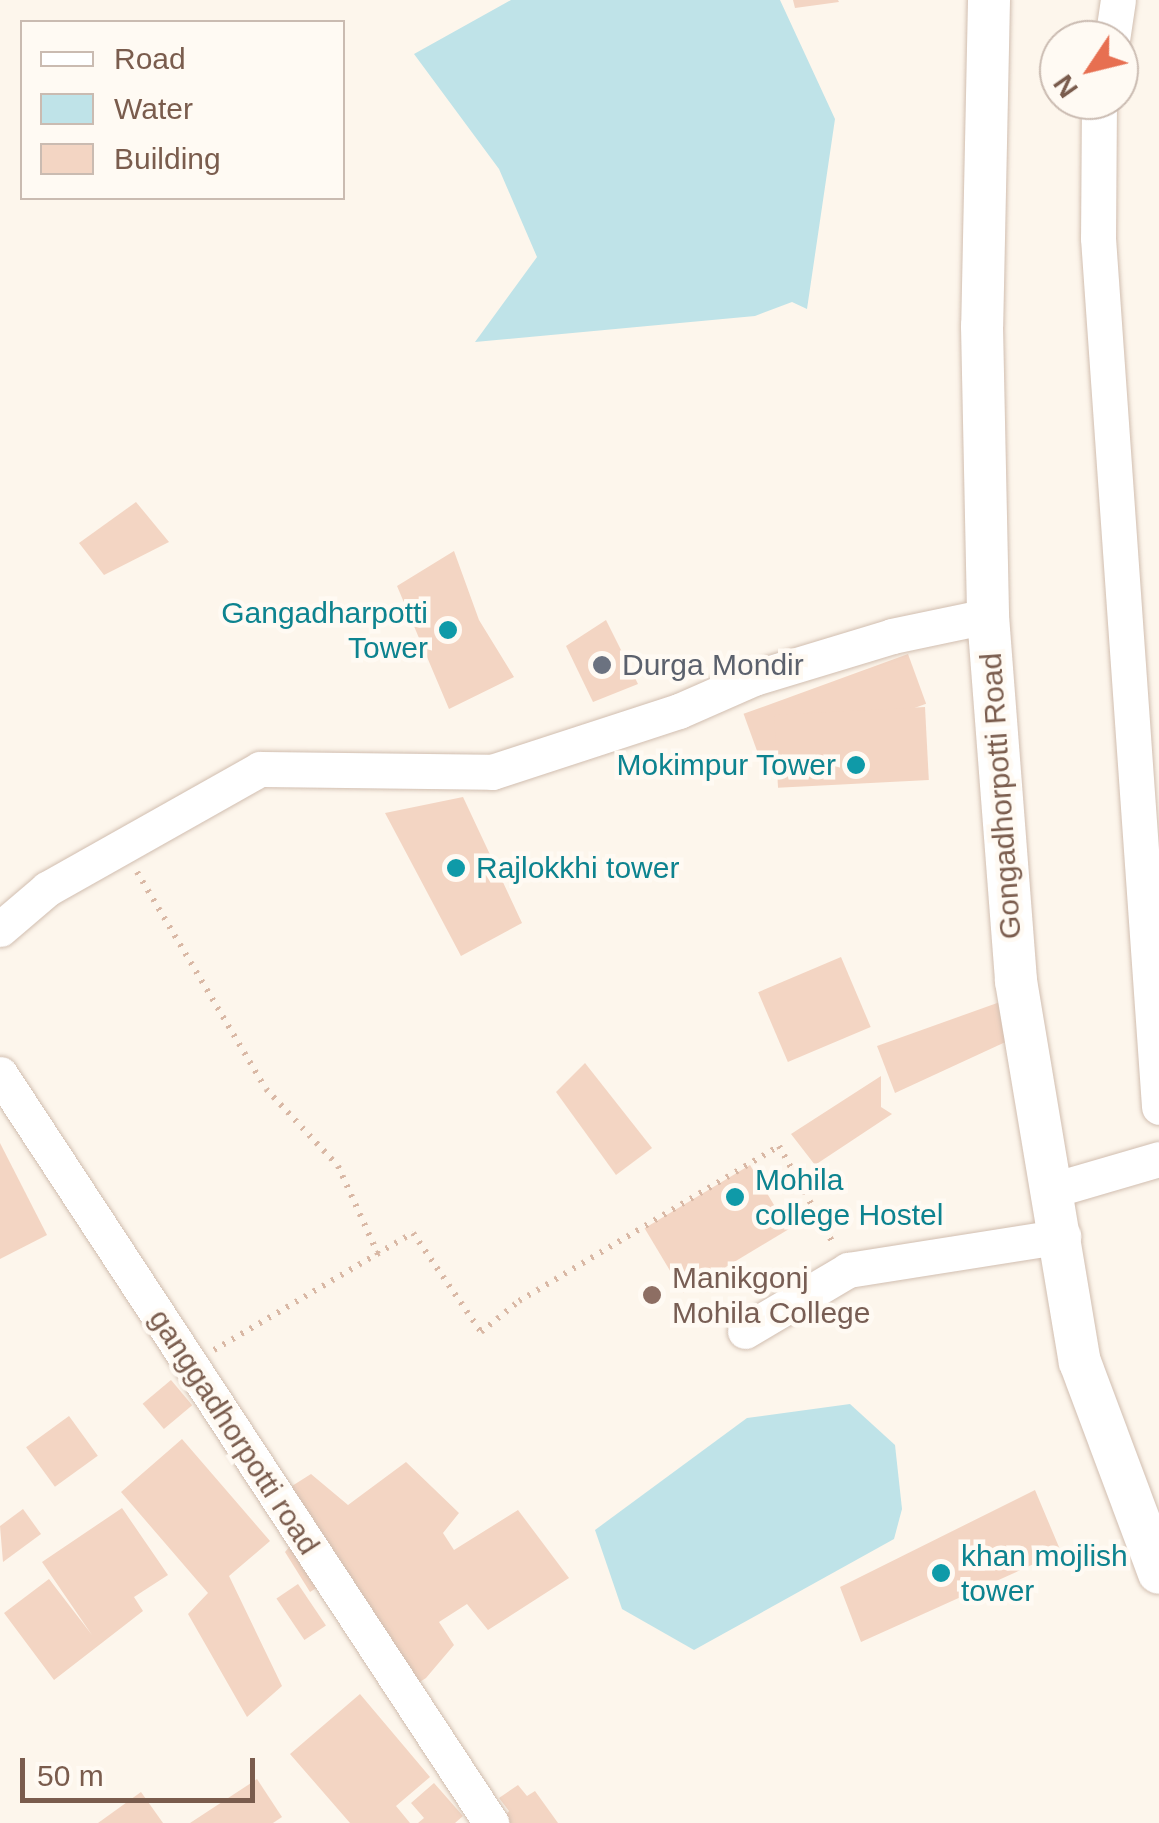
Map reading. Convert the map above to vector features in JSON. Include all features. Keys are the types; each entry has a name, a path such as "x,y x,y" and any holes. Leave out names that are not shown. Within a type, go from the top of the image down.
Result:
{"street":[{"name":"Gongadhorpotti Road","path":"989,0 982,326 988,616 1016,981 1063,1189 1063,1236 1080,1362 1159,1572"},
{"path":"1099,120 1098,238 1159,1108"},
{"path":"0,929 47,889 260,769 492,772 661,718 754,678 892,636 988,616"},
{"name":"ganggadhorpotti road","path":"0,1074 491,1823"},
{"path":"1063,1189 1159,1159"},
{"path":"746,1331 848,1270 1063,1236"}],"path":[{"path":"122,847 266,1089 338,1166 378,1254"},
{"path":"190,1364 413,1234 481,1332 519,1301 779,1146 848,1270"}],"water":[{"path":"511,0 780,0 835,119 807,309 792,302 755,316 475,342 537,257 499,169 414,54"},
{"path":"850,1404 895,1445 902,1509 894,1539 694,1650 622,1609 595,1530 747,1418"}],"building":[{"path":"793,0 838,0 839,2 795,8"},
{"path":"136,502 169,542 104,575 79,543"},
{"name":"Gangadharpotti Tower","path":"454,551 479,620 514,677 449,709 397,586"},
{"name":"Durga Mondir","path":"606,620 638,684 593,702 566,646"},
{"path":"908,654 926,704 762,764 744,714"},
{"name":"Mokimpur Tower","path":"925,707 929,780 778,788 774,715"},
{"name":"Rajlokkhi tower","path":"463,797 522,923 461,956 385,813"},
{"path":"841,957 871,1027 788,1062 758,992"},
{"path":"1000,1002 1012,1039 895,1093 877,1046"},
{"path":"585,1063 652,1148 616,1175 556,1092"},
{"path":"881,1076 881,1107 892,1114 815,1165 791,1134"},
{"path":"0,1143 47,1235 0,1259"},
{"name":"Mohila college Hostel","path":"750,1165 789,1229 683,1293 645,1228"},
{"path":"171,1380 192,1405 164,1429 143,1404"},
{"path":"69,1416 98,1456 55,1487 26,1447"},
{"path":"182,1439 270,1541 229,1576 282,1686 247,1717 188,1614 208,1593 121,1492"},
{"path":"406,1462 459,1513 443,1533 454,1550 518,1510 569,1578 488,1630 467,1604 439,1622 454,1645 426,1678 399,1695 327,1581 310,1592 285,1552 298,1537 273,1498 311,1474 348,1505"},
{"name":"khan mojlish tower","path":"1035,1490 1064,1559 1056,1554 861,1642 840,1587"},
{"path":"122,1508 168,1575 134,1597 143,1611 54,1680 4,1613 49,1579 92,1635 42,1562"},
{"path":"23,1509 41,1534 3,1562 0,1526"},
{"path":"298,1584 326,1625 304,1640 276,1599"},
{"path":"360,1694 430,1777 396,1806 410,1823 350,1823 290,1754"},
{"path":"257,1779 282,1817 273,1823 190,1823"},
{"path":"434,1783 463,1816 455,1823 418,1823 424,1818 411,1803"},
{"path":"518,1785 527,1796 535,1791 558,1823 500,1823 509,1811 499,1798"},
{"path":"141,1792 163,1823 98,1823"}],"place":[{"name":"Gangadharpotti Tower","path":"448,630"},
{"name":"Durga Mondir","path":"602,665"},
{"name":"Mokimpur Tower","path":"856,765"},
{"name":"Rajlokkhi tower","path":"456,868"},
{"name":"Mohila college Hostel","path":"735,1197"},
{"name":"Manikgonj Mohila College","path":"652,1295"},
{"name":"khan mojlish tower","path":"941,1573"}]}
